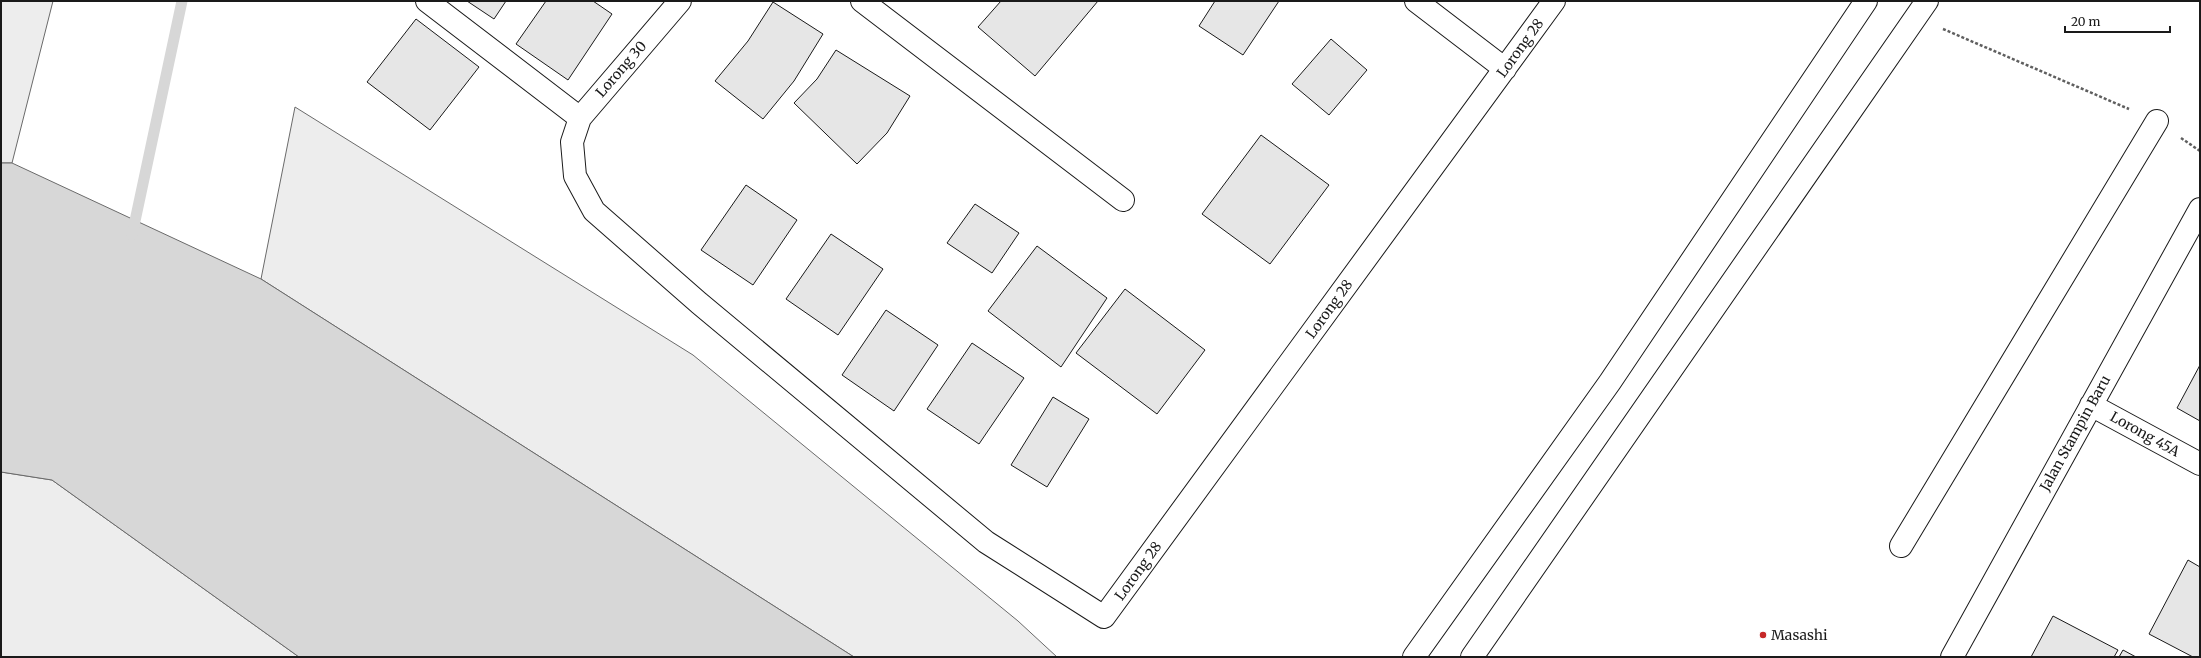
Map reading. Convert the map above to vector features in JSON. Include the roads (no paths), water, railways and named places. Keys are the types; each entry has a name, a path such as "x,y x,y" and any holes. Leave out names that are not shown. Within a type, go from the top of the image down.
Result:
{"street":[{"path":"427,1 580,118"},
{"name":"Lorong 30","path":"572,142 580,118 680,1"},
{"path":"862,1 1123,200"},
{"path":"1416,1 1505,69"},
{"name":"Lorong 28","path":"572,142 575,176 594,212 699,303 986,542 1104,617 1554,1"},
{"path":"1414,657 1610,382 1866,1"},
{"path":"1472,657 1655,391 1922,9"},
{"path":"1901,546 2157,121"},
{"name":"Jalan Stampin Baru","path":"1952,657 2200,209"},
{"name":"Lorong 45A","path":"2091,405 2200,464"}],"waterway":[{"path":"132,235 182,1"}],"place":[{"name":"Masashi","path":"1763,635"}]}
